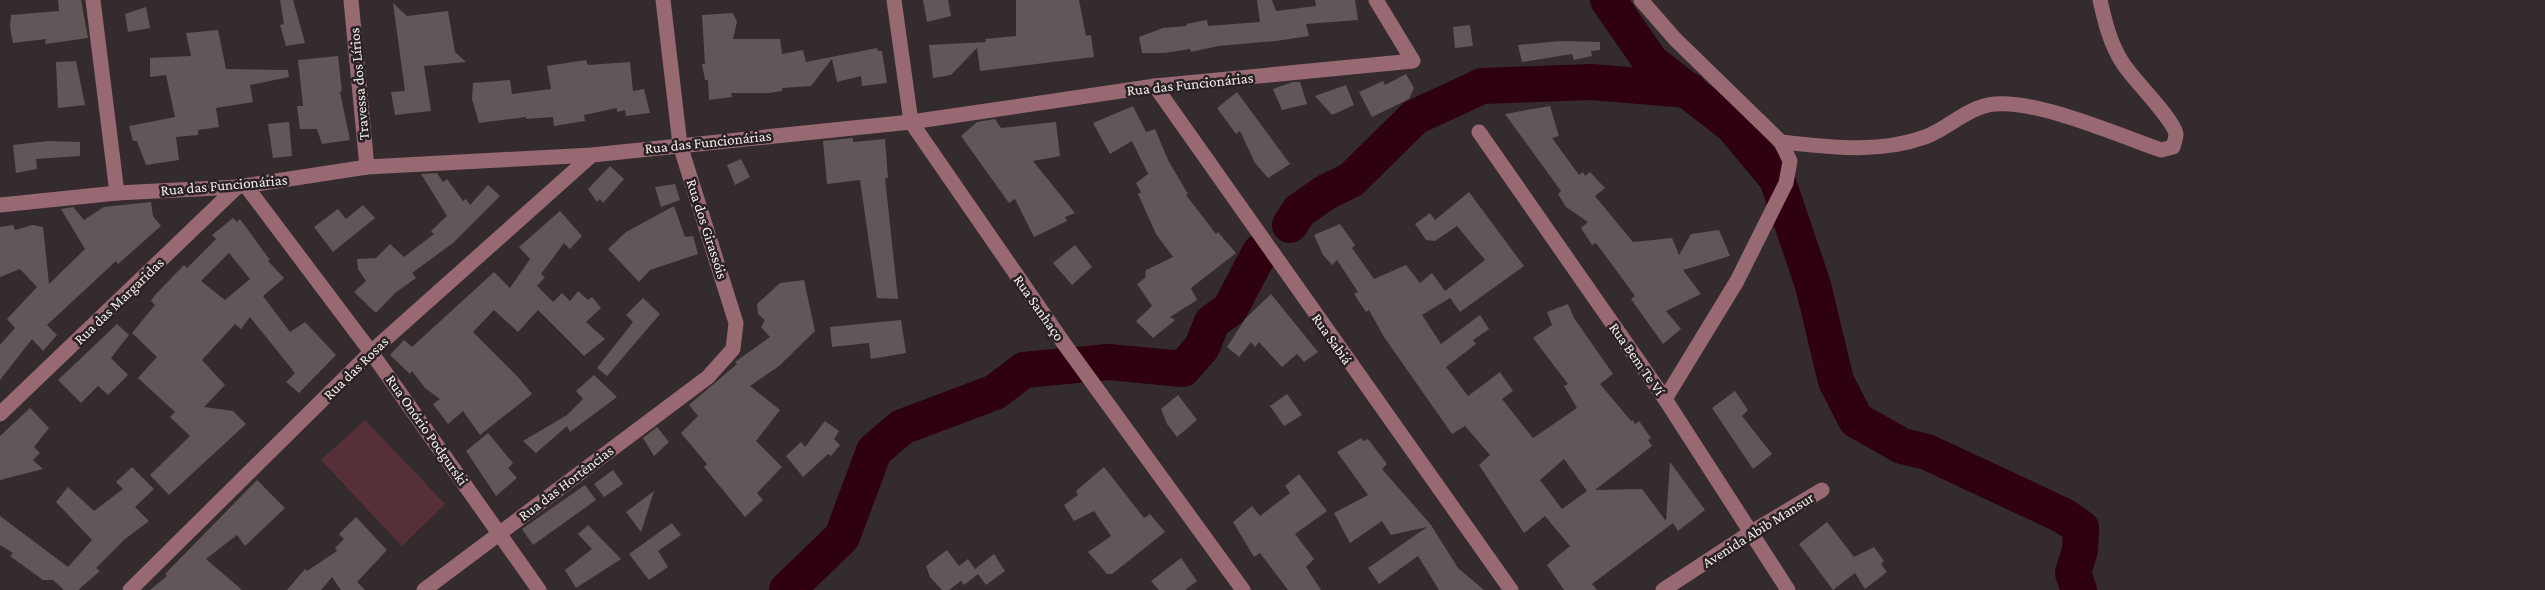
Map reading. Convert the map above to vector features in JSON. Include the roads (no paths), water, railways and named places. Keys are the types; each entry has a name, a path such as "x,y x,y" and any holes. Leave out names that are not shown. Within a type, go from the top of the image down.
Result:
{"street":[{"path":"93,0 117,193"},
{"name":"Travessa dos Lírios","path":"351,0 367,168"},
{"name":"Rua dos Girassóis","path":"663,0 680,145 736,323 733,349 708,377"},
{"name":"Rua Sanhaço","path":"894,0 911,122 1094,386 1243,590"},
{"name":"Rua das Funcionárias","path":"0,205 117,193 242,186 367,168 592,155 911,122 1155,86 1413,61 1376,0"},
{"path":"1641,0 1675,39 1780,142 1790,161 1786,183 1737,281 1665,399"},
{"path":"1780,142 1844,149 1894,146 1928,136 1964,115 1993,104 2024,104 2162,150 2173,147 2176,134 2170,120 2146,95 2122,62 2108,34 2100,0"},
{"name":"Rua Sabiá","path":"1155,86 1511,590"},
{"name":"Rua Bem Te Ví","path":"1479,132 1665,399 1788,590"},
{"name":"Rua das Rosas","path":"130,590 371,352 592,155"},
{"name":"Rua Onório Podgurski","path":"242,186 371,352 539,590"},
{"name":"Rua das Margaridas","path":"0,414 242,186"},
{"name":"Rua das Hortências","path":"424,590 708,377"},
{"name":"Avenida Abib Mansur","path":"1663,590 1750,532 1822,490"}],"waterway":[{"path":"1608,0 1651,62 1733,126 1777,179 1813,285 1836,381 1856,420 1902,446 1927,452 2064,516 2081,528 2080,550 2073,573 2079,590"},
{"path":"1290,225 1299,211 1326,192 1351,180 1415,117 1482,86 1591,82 1689,90"},
{"path":"787,590 842,537 874,451 902,427 995,392 1024,370 1108,362 1183,369 1202,347 1212,322 1230,309 1260,252"}]}
